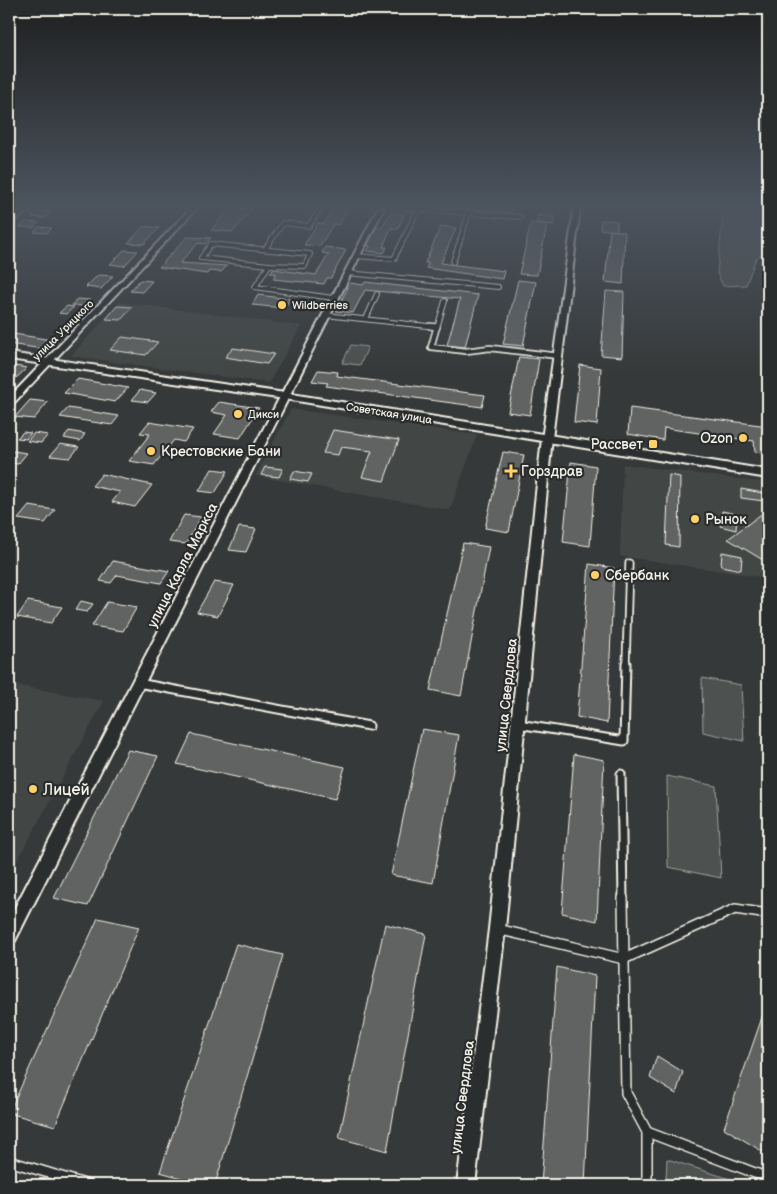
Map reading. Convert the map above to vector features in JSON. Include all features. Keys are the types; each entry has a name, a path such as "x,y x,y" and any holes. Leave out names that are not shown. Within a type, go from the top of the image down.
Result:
{"street":[{"name":"улица Урицкого","path":"9,402 142,264"},
{"name":"улица Карла Маркса","path":"9,935 352,264"},
{"name":"улица Свердлова","path":"466,1185 497,929 548,440 570,264"},
{"name":"Советская улица","path":"9,356 285,396 548,440 768,474"}],"lane":[{"path":"257,264 305,266 306,264"},
{"path":"269,265 255,287 333,298"},
{"path":"347,273 498,287"},
{"path":"366,319 377,294"},
{"path":"445,301 431,347 466,351 490,348 559,356"},
{"path":"325,315 437,327"},
{"path":"518,724 624,741 629,563"},
{"path":"138,683 368,726"},
{"path":"622,774 626,1093 647,1132 647,1185"},
{"path":"497,929 624,958 735,909 768,914"},
{"path":"647,1132 768,1178"},
{"path":"9,1161 88,1185"}],"shaded area":[{"path":"718,264 754,264 746,285 723,286 717,273"},
{"path":"120,302 301,326 269,383 71,356"},
{"path":"351,345 368,347 360,365 342,363"},
{"path":"291,409 477,435 450,510 255,476"},
{"name":"Рынок","path":"623,464 768,483 768,578 620,556"},
{"path":"702,678 741,685 744,741 703,732"},
{"name":"Лицей","path":"9,684 104,701 9,876"},
{"path":"667,776 716,786 721,878 668,867"},
{"path":"667,1159 749,1185 674,1185 666,1179"}],"building":[{"path":"110,264 126,264 124,266"},
{"path":"162,264 227,266 221,272 209,271 207,274 159,267"},
{"path":"323,264 339,264 331,278 327,278 324,284 273,279 276,273 270,273 273,269 316,275"},
{"path":"429,264 447,264 504,271 502,279 426,268"},
{"path":"521,264 539,264 537,275 519,274"},
{"path":"607,264 624,264 623,284 605,282"},
{"path":"98,275 113,276 101,289 86,287"},
{"path":"140,280 152,281 142,292 130,291"},
{"path":"518,280 536,282 523,346 503,344"},
{"path":"365,282 478,295 465,347 447,345 460,299 365,290 353,313 336,311 350,283 363,285"},
{"path":"606,291 624,292 622,357 601,355"},
{"path":"258,295 290,299 284,308 252,305"},
{"path":"77,299 90,300 84,306 72,305"},
{"path":"67,306 74,307 66,314 59,313"},
{"path":"117,306 132,307 121,320 106,319"},
{"path":"14,334 52,340 43,349 9,344 9,339"},
{"path":"122,337 158,342 146,355 110,350"},
{"path":"233,348 274,354 267,364 225,357"},
{"path":"519,357 539,359 530,415 508,412"},
{"path":"9,365 27,368 14,380 9,380"},
{"path":"580,365 601,368 597,425 574,422"},
{"path":"318,370 338,372 337,376 485,395 482,407 326,386 328,383 312,381"},
{"path":"78,379 128,388 115,402 64,393"},
{"path":"140,390 156,393 148,402 132,400"},
{"path":"30,400 48,402 34,419 15,417"},
{"path":"219,402 259,408 240,438 214,434 227,415 211,412"},
{"path":"68,408 119,416 112,425 60,417"},
{"path":"630,408 768,426 768,454 755,452 754,441 664,428 663,440 628,434"},
{"name":"Крестовские Бани","path":"149,422 193,429 184,442 174,440 154,465 129,461 150,434 140,433"},
{"path":"333,430 399,440 384,481 362,477 372,451 341,447 338,455 323,453"},
{"path":"69,431 85,434 80,441 64,438"},
{"path":"23,432 31,433 26,439 17,438"},
{"path":"34,433 48,435 41,443 27,441"},
{"path":"60,444 79,447 70,458 50,456"},
{"path":"13,451 27,453 18,464 9,463 9,457"},
{"path":"503,452 524,455 509,532 485,528"},
{"path":"571,462 596,466 590,546 563,542"},
{"path":"265,467 283,469 279,477 261,475"},
{"path":"212,469 228,471 215,493 199,491"},
{"path":"294,471 312,474 308,482 290,479"},
{"path":"102,474 152,485 135,507 112,502 120,492 92,486"},
{"path":"669,475 680,477 679,547 666,545"},
{"path":"741,489 763,493 764,501 741,498"},
{"path":"29,506 55,510 45,523 18,519"},
{"path":"768,509 768,563 728,539"},
{"path":"722,511 737,514 736,530 720,526"},
{"path":"184,515 201,517 186,544 169,542"},
{"path":"239,527 256,529 246,552 229,550"},
{"path":"463,543 489,547 461,696 430,690"},
{"path":"722,552 742,556 741,570 721,566"},
{"path":"113,561 169,571 161,583 117,575 111,583 100,581"},
{"path":"589,564 614,568 607,723 577,717"},
{"path":"214,582 234,585 218,616 197,612"},
{"path":"28,601 62,607 51,623 17,617"},
{"path":"81,601 93,604 87,612 75,610"},
{"path":"107,602 137,607 123,631 92,626"},
{"path":"422,729 459,735 433,883 391,875"},
{"path":"191,734 345,767 335,799 177,764"},
{"path":"128,750 158,756 88,906 54,898"},
{"path":"574,754 604,760 597,921 562,913"},
{"path":"98,918 139,927 55,1126 9,1113"},
{"path":"385,924 426,934 387,1151 339,1138"},
{"path":"236,944 283,955 215,1185 207,1185 160,1172"},
{"path":"557,967 595,976 585,1185 541,1185"},
{"path":"768,1000 768,1155 724,1128"},
{"path":"657,1056 683,1072 676,1094 650,1078"}],"place":[{"name":"Wildberries","path":"282,305"},
{"name":"Дикси","path":"238,414"},
{"name":"Ozon","path":"743,438"},
{"name":"Рассвет","path":"653,444"},
{"name":"Крестовские Бани","path":"151,451"},
{"name":"Горздрав","path":"511,471"},
{"name":"Рынок","path":"695,519"},
{"name":"Сбербанк","path":"595,575"},
{"name":"Лицей","path":"33,789"}]}
